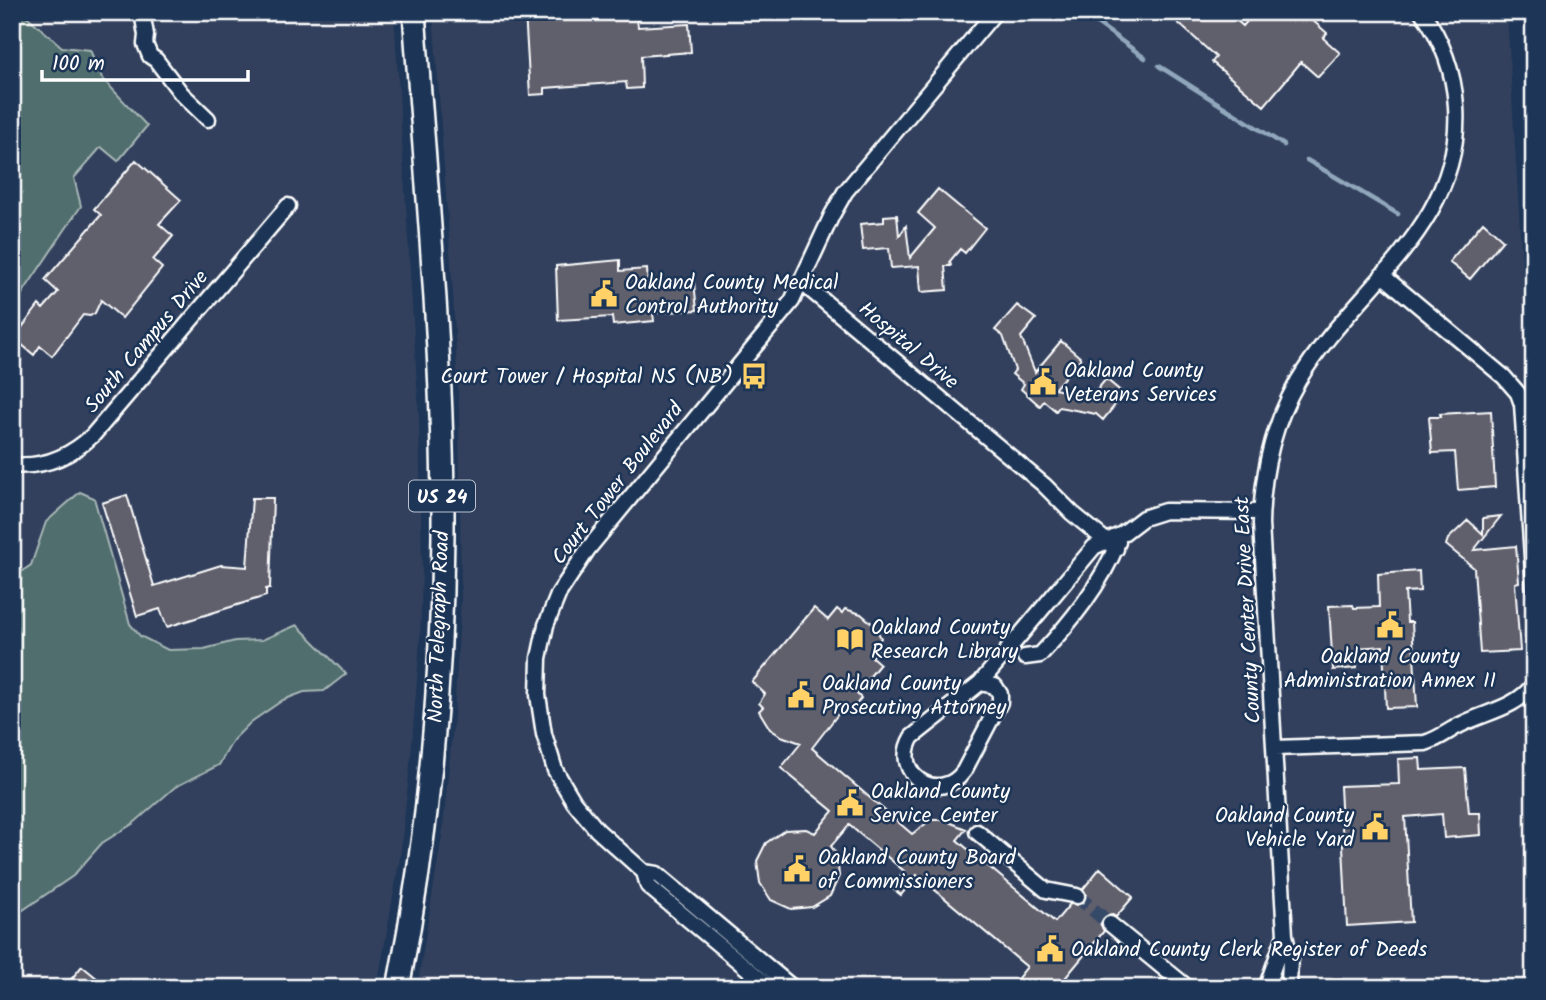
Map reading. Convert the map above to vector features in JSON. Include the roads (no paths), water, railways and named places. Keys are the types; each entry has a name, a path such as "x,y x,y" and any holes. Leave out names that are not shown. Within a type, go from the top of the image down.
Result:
{"main road":[{"name":"North Telegraph Road","path":"398,988 427,800 442,591 441,439 414,12"}],"street":[{"path":"142,12 146,36 152,39 158,53 156,60 176,88 208,119"},
{"path":"801,282 832,215 850,185 995,12"},
{"name":"County Center Drive East","path":"1289,988 1290,958 1285,935 1261,512 1268,457 1290,395 1319,351 1414,237 1434,207 1448,174 1455,145 1455,102 1450,72 1437,36 1422,12"},
{"name":"South Campus Drive","path":"12,465 31,466 55,460 73,451 93,435 288,206"},
{"path":"1382,275 1494,368 1518,393 1522,404 1534,588"},
{"name":"Hospital Drive","path":"801,282 1044,485 1072,513 1111,545"},
{"name":"Court Tower Boulevard","path":"772,988 648,886 644,872 588,821 567,792 555,770 547,746 539,708 538,665 543,636 559,593 588,549 792,302 801,282"},
{"path":"981,683 995,686 1000,694 1000,702 964,771 948,784 934,786 922,783 913,775 907,762 906,753 910,740 919,730 981,683 1094,547 1111,545 1143,518 1165,511 1261,512"},
{"path":"1025,657 1040,655 1085,601 1111,560 1111,545"},
{"path":"1275,748 1426,743 1459,725 1515,702 1534,684"},
{"path":"976,832 1046,890 1077,896"},
{"name":"Court Tower Boulevard","path":"644,872 657,874 793,988"},
{"path":"1110,924 1188,988"},
{"name":"County Center Drive East","path":"1266,988 1285,935"}],"waterway":[{"path":"1082,12 1145,58"},
{"path":"1159,66 1284,145"},
{"path":"1307,160 1398,214"}],"tunnel":[{"path":"1077,896 1110,924"}],"railway":[{"path":"1529,12 1534,87"}],"place":[{"name":"Oakland County Medical Control Authority","path":"604,294"},
{"name":"Court Tower / Hospital NS (NB)","path":"754,376"},
{"name":"Oakland County Veterans Services","path":"1043,382"},
{"name":"Oakland County Administration Annex II","path":"1390,625"},
{"name":"Oakland County Research Library","path":"850,639"},
{"name":"Oakland County Prosecuting Attorney","path":"801,695"},
{"name":"Oakland County Service Center","path":"850,803"},
{"name":"Oakland County Vehicle Yard","path":"1375,827"},
{"name":"Oakland County Board of Commissioners","path":"797,869"},
{"name":"Oakland County Clerk Register of Deeds","path":"1050,949"}]}
